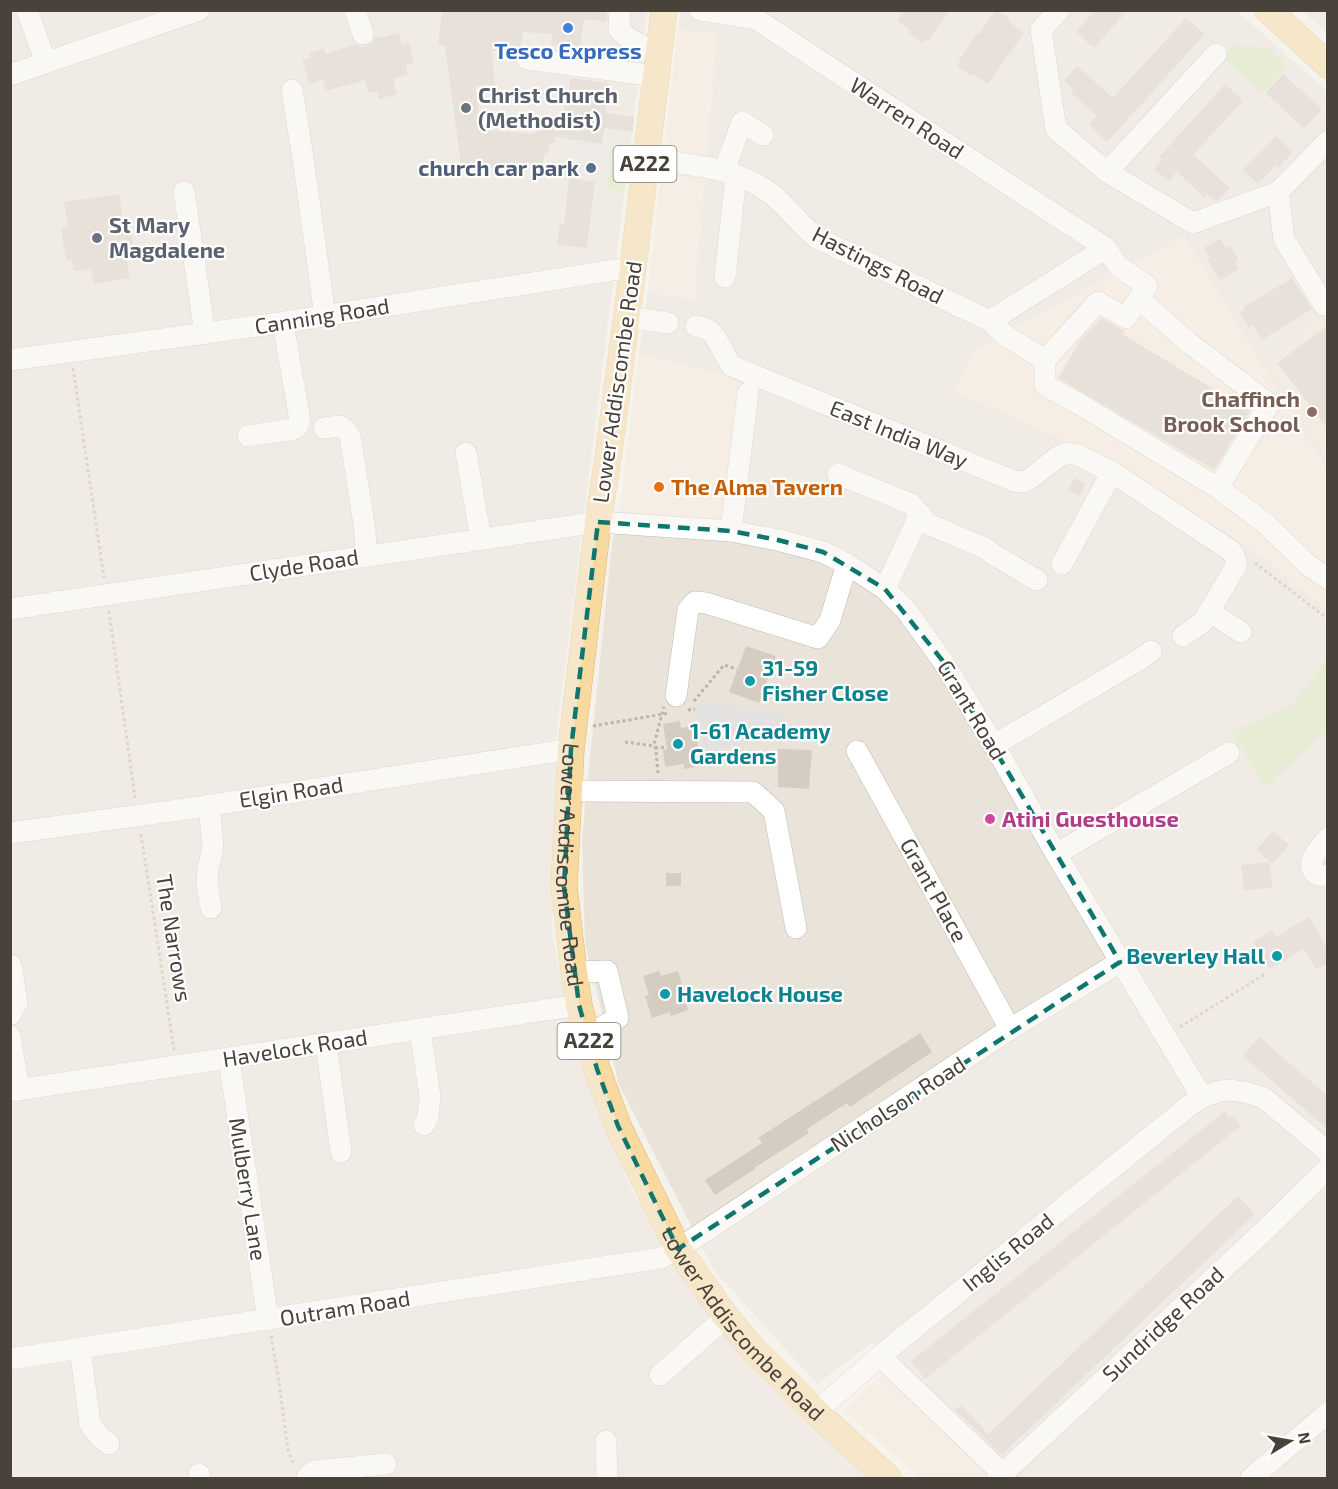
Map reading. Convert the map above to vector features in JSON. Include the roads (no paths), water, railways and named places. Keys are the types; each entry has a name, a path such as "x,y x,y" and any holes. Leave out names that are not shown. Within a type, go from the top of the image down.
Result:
{"main road":[{"name":"Lower Addiscombe Road","path":"664,10 572,739 564,888 579,1005 597,1068 618,1126 678,1249 726,1317 751,1347 888,1479"},
{"path":"1268,10 1328,65"}],"street":[{"path":"27,10 46,63"},
{"path":"10,75 199,10"},
{"path":"355,10 363,34"},
{"path":"620,10 619,30 657,65"},
{"name":"Warren Road","path":"700,10 756,19 1106,248 1118,266 1147,286 1139,298"},
{"path":"1059,10 1041,30 1056,129 1107,172 1193,223 1278,192 1328,141"},
{"path":"1107,172 1216,54"},
{"path":"527,58 657,65"},
{"path":"292,90 326,316"},
{"path":"725,277 730,173 742,122 763,135"},
{"name":"Hastings Road","path":"646,159 718,169 759,185 781,202 806,230 817,238 990,321 1006,336 1045,360"},
{"path":"184,192 205,334"},
{"path":"1278,192 1284,239 1324,305"},
{"path":"990,321 1106,248"},
{"name":"Canning Road","path":"10,360 283,323 633,267"},
{"path":"1218,488 1269,404 1189,343 1139,298 1126,318 1098,302 1045,360 1045,386 1081,405 1218,488 1265,523 1307,564 1328,579"},
{"path":"626,318 668,322"},
{"path":"248,436 294,429 299,424 283,323"},
{"name":"East India Way","path":"696,326 708,329 713,334 732,366 1014,482 1024,482 1059,456 1068,453 1078,454 1113,472 1233,553 1236,566 1210,612"},
{"path":"731,531 748,393"},
{"path":"324,428 340,426 350,436 365,530 366,556"},
{"path":"466,453 481,539"},
{"path":"1062,564 1113,472"},
{"path":"838,474 911,504 928,524 985,548 1037,580"},
{"path":"885,589 920,514"},
{"name":"Grant Road","path":"598,522 731,531 778,540 823,552 847,564 885,589 906,610 942,660 1202,1096"},
{"name":"Clyde Road","path":"10,609 598,522"},
{"path":"676,706 688,610 695,602 706,603 818,638 830,620 847,564"},
{"path":"1182,636 1203,622 1210,612 1241,632"},
{"path":"994,745 1151,651"},
{"name":"Elgin Road","path":"10,834 209,805 572,739"},
{"name":"Grant Place","path":"857,751 1010,1029"},
{"path":"1056,854 1228,753"},
{"path":"569,791 753,792 774,811 796,928"},
{"path":"209,805 213,849 208,868 207,885 211,908"},
{"path":"1326,843 1314,856 1311,864 1313,871 1319,876 1327,877"},
{"name":"Nicholson Road","path":"678,1249 1010,1029 1120,962"},
{"path":"10,965 17,1003 10,1015"},
{"path":"574,972 607,971 618,1018 587,1035"},
{"name":"Havelock Road","path":"15,1090 579,1005"},
{"path":"420,1029 430,1097 428,1117 424,1125"},
{"path":"10,1036 15,1090"},
{"path":"326,1044 342,1152"},
{"name":"Mulberry Lane","path":"229,1059 268,1320"},
{"path":"1202,1096 1231,1090 1264,1098 1328,1152"},
{"name":"Inglis Road","path":"816,1412 880,1356 1202,1096"},
{"name":"Sundridge Road","path":"1000,1476 1262,1233 1328,1168"},
{"name":"Outram Road","path":"10,1359 661,1258 678,1249"},
{"path":"660,1375 726,1317"},
{"path":"80,1348 90,1424 109,1444"},
{"path":"880,1356 1000,1476"},
{"path":"1251,1479 1328,1413"},
{"path":"606,1440 607,1479"},
{"path":"301,1474 386,1464"}],"place":[{"name":"Tesco Express","path":"568,28"},
{"name":"Christ Church (Methodist)","path":"466,108"},
{"name":"church car park","path":"591,168"},
{"name":"St Mary Magdalene","path":"97,238"},
{"name":"Chaffinch Brook School","path":"1312,412"},
{"name":"The Alma Tavern","path":"659,487"},
{"name":"31-59 Fisher Close","path":"750,681"},
{"name":"1-61 Academy Gardens","path":"678,744"},
{"name":"Atini Guesthouse","path":"990,819"},
{"name":"Beverley Hall","path":"1277,956"},
{"name":"Havelock House","path":"665,994"}]}
